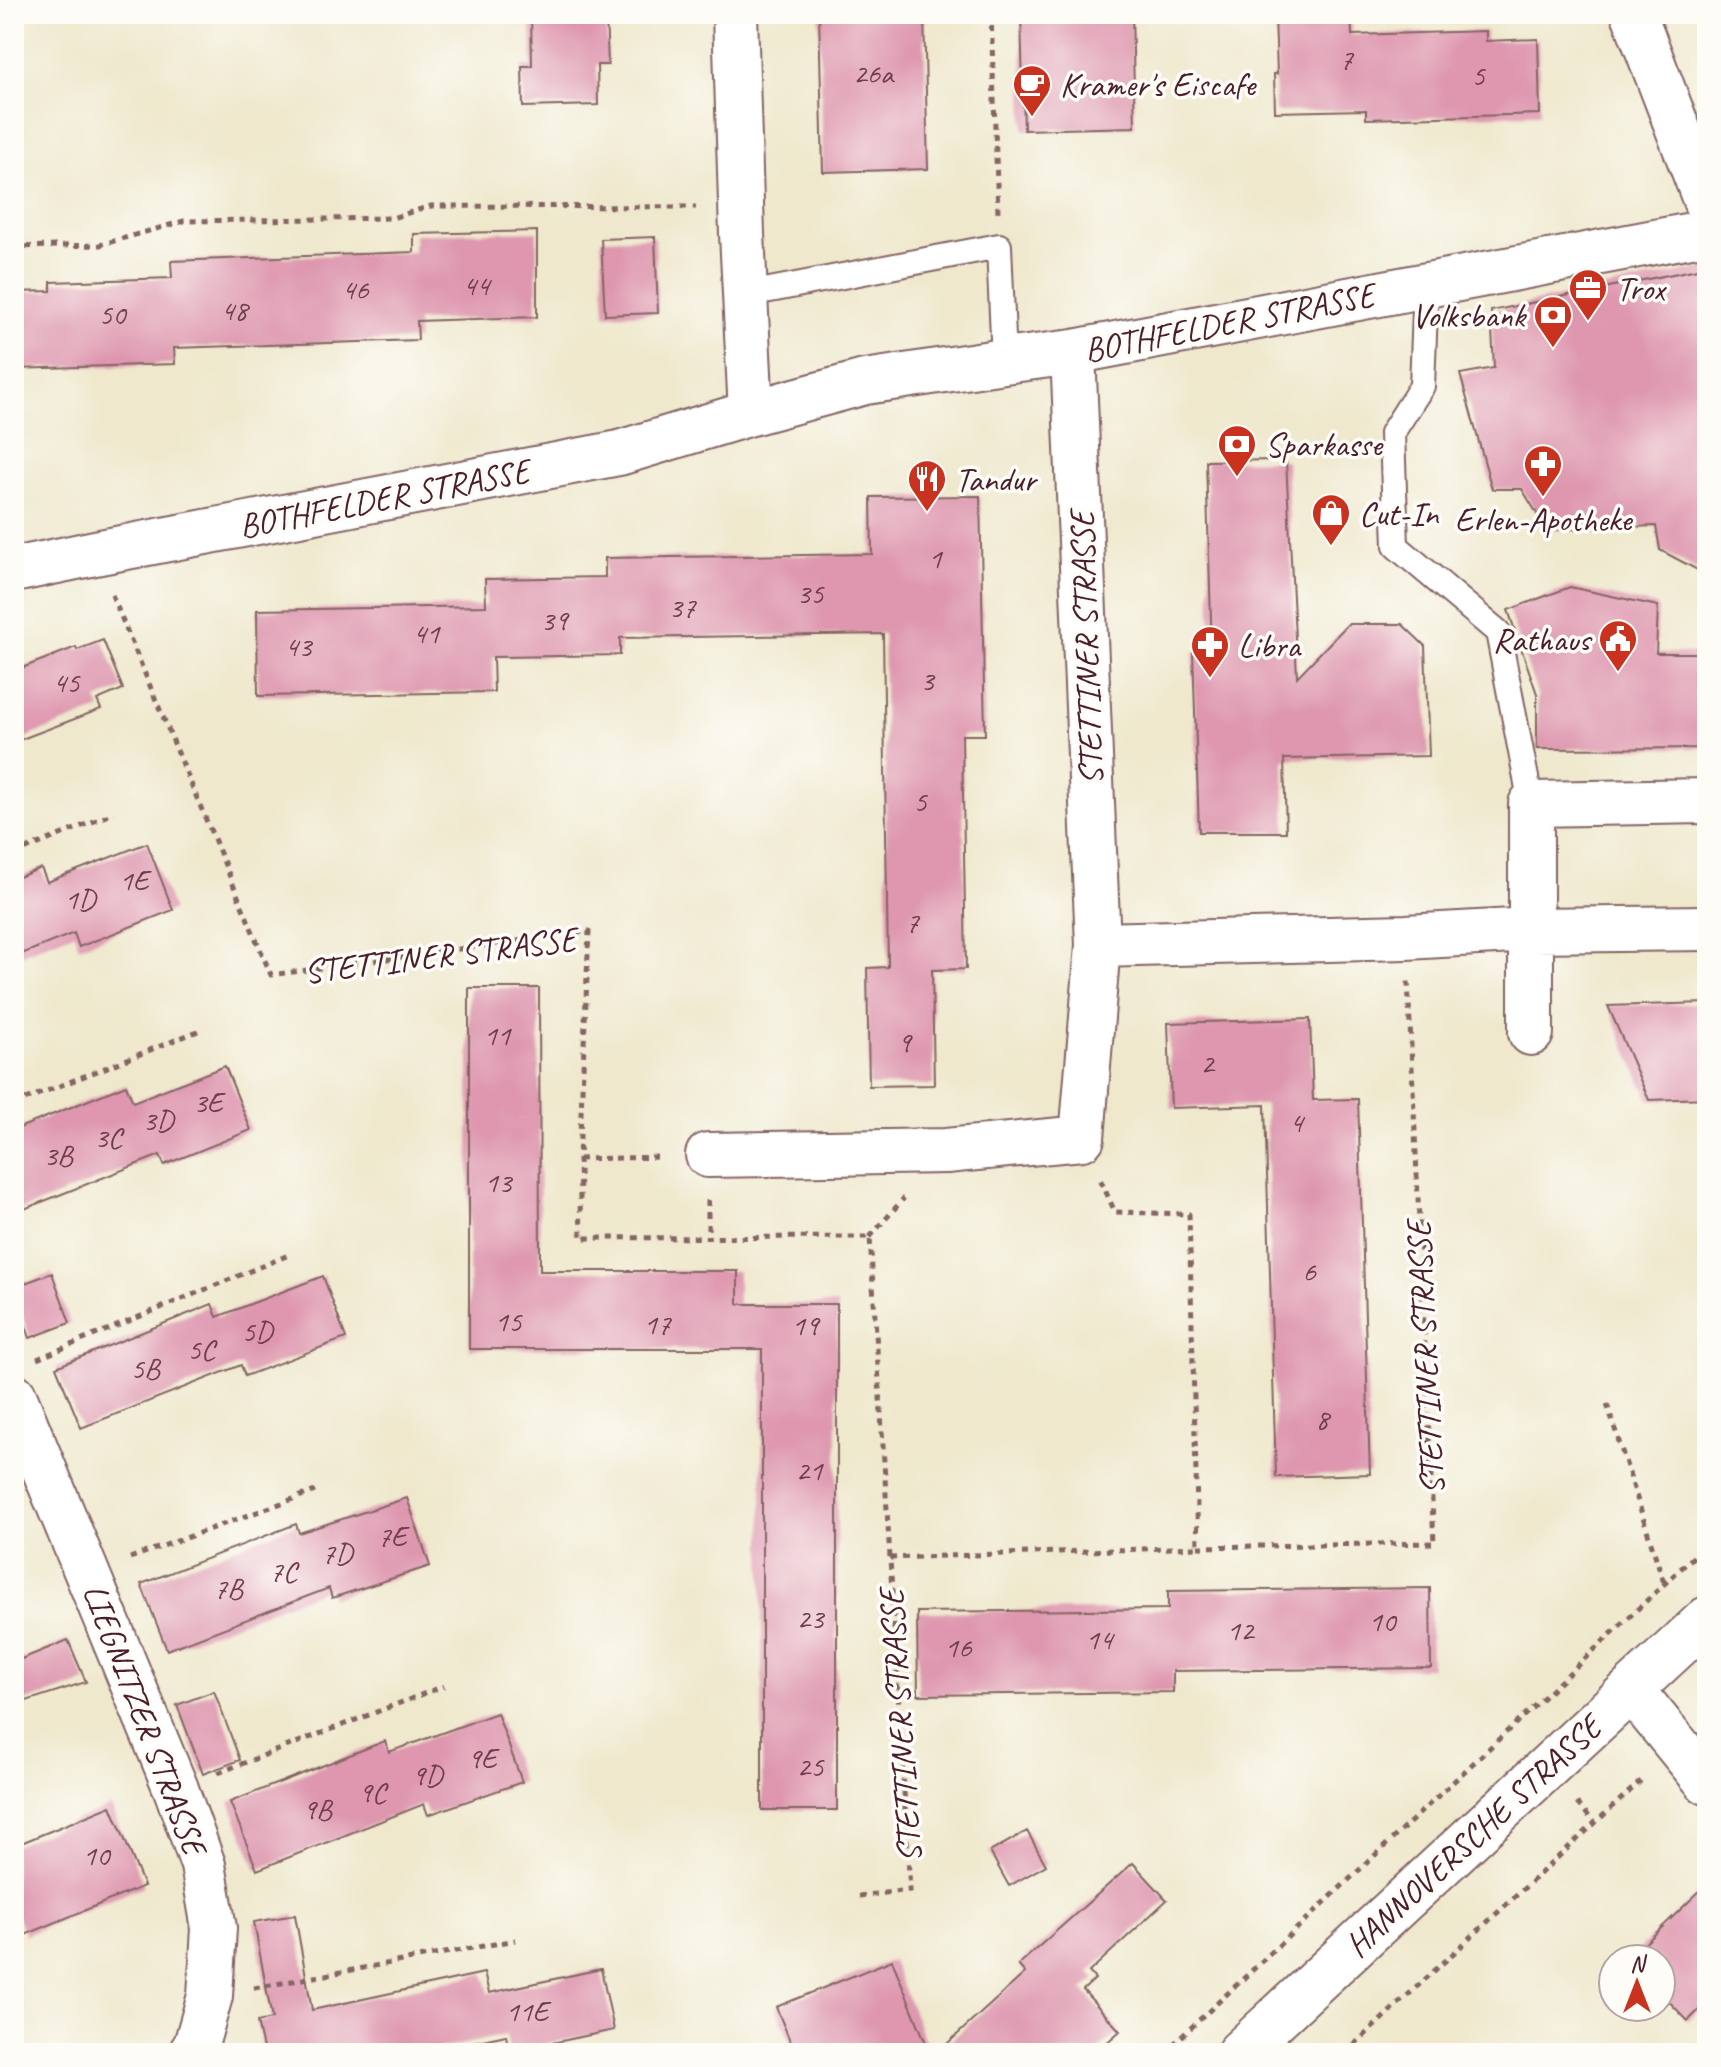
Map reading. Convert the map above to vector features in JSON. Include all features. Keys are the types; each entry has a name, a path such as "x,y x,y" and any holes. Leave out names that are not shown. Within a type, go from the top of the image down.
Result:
{"street":[{"path":"735,14 751,413"},
{"path":"1634,14 1707,205"},
{"name":"BOTHFELDER STRASSE","path":"14,570 619,453 865,382 1073,352 1707,232"},
{"name":"STETTINER STRASSE","path":"1073,352 1098,945 1082,1138"},
{"path":"1531,1033 1531,804 1707,801"},
{"path":"1098,945 1406,937 1531,930 1707,928"},
{"path":"708,1155 946,1151 1082,1138"},
{"name":"LIEGNITZER STRASSE","path":"21,1379 88,1574 176,1789 203,1865 214,1928 210,1996 191,2053"},
{"name":"HANNOVERSCHE STRASSE","path":"1239,2053 1707,1619"},
{"path":"1632,1690 1707,1782"}],"lane":[{"path":"744,295 999,246 1004,361"},
{"path":"1426,284 1422,386 1392,433 1396,546 1498,632 1531,804"}],"path":[{"path":"991,14 999,246"},
{"path":"14,247 100,245 184,221 392,218 431,206 741,208"},
{"name":"STETTINER STRASSE","path":"95,553 271,975 589,931 579,1159 581,1238 870,1237 910,1890 859,1896"},
{"path":"14,854 114,813"},
{"name":"STETTINER STRASSE","path":"890,1558 1198,1547 1434,1543 1406,937"},
{"path":"14,1104 203,1029"},
{"path":"1082,1138 1115,1212 1189,1214 1198,1547"},
{"path":"21,1379 291,1254"},
{"path":"1607,1404 1664,1583"},
{"path":"88,1574 315,1491"},
{"path":"1164,2053 1707,1544"},
{"path":"176,1789 444,1686"},
{"path":"1345,2053 1678,1747"},
{"path":"210,1996 516,1940"}],"building":[{"path":"531,14 606,14 608,65 597,65 598,105 523,107 522,66 532,66"},
{"path":"819,14 924,14 928,169 823,172"},
{"path":"1021,14 1132,14 1135,127 1024,130"},
{"path":"1275,14 1351,14 1352,35 1486,31 1486,41 1538,39 1540,114 1366,119 1366,110 1275,112"},
{"path":"537,231 537,317 417,321 418,340 174,348 175,364 14,369 14,292 51,291 51,282 172,278 171,261 414,252 414,234"},
{"path":"655,237 658,313 605,315 601,239"},
{"path":"1707,267 1707,575 1660,550 1656,526 1547,530 1522,489 1492,489 1460,374 1494,368 1491,311"},
{"path":"1286,460 1297,677 1348,624 1402,624 1425,646 1429,756 1284,759 1286,832 1199,832 1193,652 1212,652 1206,461"},
{"path":"980,496 985,735 962,735 966,969 932,970 934,1085 869,1086 867,968 888,967 883,634 620,638 620,655 493,657 494,692 258,696 257,610 486,606 485,579 605,577 605,558 872,554 871,497"},
{"name":"Rathaus","path":"1570,587 1658,606 1656,653 1707,653 1707,748 1537,749 1537,694 1508,610"},
{"path":"103,640 123,689 97,700 101,709 14,742 14,671"},
{"path":"147,843 173,910 79,947 74,933 14,957 14,879 41,868 47,882"},
{"path":"469,988 539,988 540,1271 738,1271 738,1304 837,1304 837,1810 762,1810 762,1349 469,1349"},
{"path":"1707,1003 1707,1098 1649,1100 1608,1006"},
{"path":"1310,1019 1313,1100 1358,1099 1370,1474 1276,1477 1265,1105 1171,1108 1168,1023"},
{"path":"225,1066 251,1130 164,1165 160,1155 14,1213 14,1130 126,1085 133,1102"},
{"path":"52,1273 70,1323 30,1338 14,1287"},
{"path":"323,1276 346,1338 245,1376 241,1365 81,1428 56,1367 212,1304 217,1317"},
{"path":"407,1498 430,1566 332,1598 329,1588 167,1650 141,1584 296,1524 299,1533"},
{"path":"1430,1588 1431,1668 1173,1671 1173,1692 918,1695 917,1612 1168,1609 1168,1591"},
{"path":"68,1640 86,1682 14,1705 14,1662"},
{"path":"214,1691 240,1760 203,1774 177,1705"},
{"path":"497,1713 522,1782 428,1815 424,1804 257,1870 230,1802 385,1741 389,1752"},
{"path":"111,1806 144,1886 25,1935 14,1908 14,1846"},
{"path":"1027,1831 1046,1865 1009,1886 990,1852"},
{"path":"1133,1863 1167,1900 1089,1972 1095,1979 1083,1990 1120,2031 1095,2053 937,2053 1025,1973 1018,1965"},
{"path":"1707,1884 1707,2002 1688,2021 1677,2010 1677,1943 1646,1943"},
{"path":"295,1915 312,2010 484,1973 489,1993 601,1969 614,2030 509,2052 506,2035 423,2053 264,2053 257,2022 272,2019 254,1922"},
{"path":"892,1960 930,2053 795,2053 776,2007"}],"place":[{"name":"Kramer's Eiscafe","path":"1032,118"},
{"name":"Trox","path":"1588,322"},
{"name":"Volksbank","path":"1553,349"},
{"name":"Sparkasse","path":"1237,478"},
{"name":"Erlen-Apotheke","path":"1543,498"},
{"name":"Tandur","path":"927,513"},
{"name":"Cut-In","path":"1331,547"},
{"name":"Rathaus","path":"1618,673"},
{"name":"Libra","path":"1210,679"}]}
